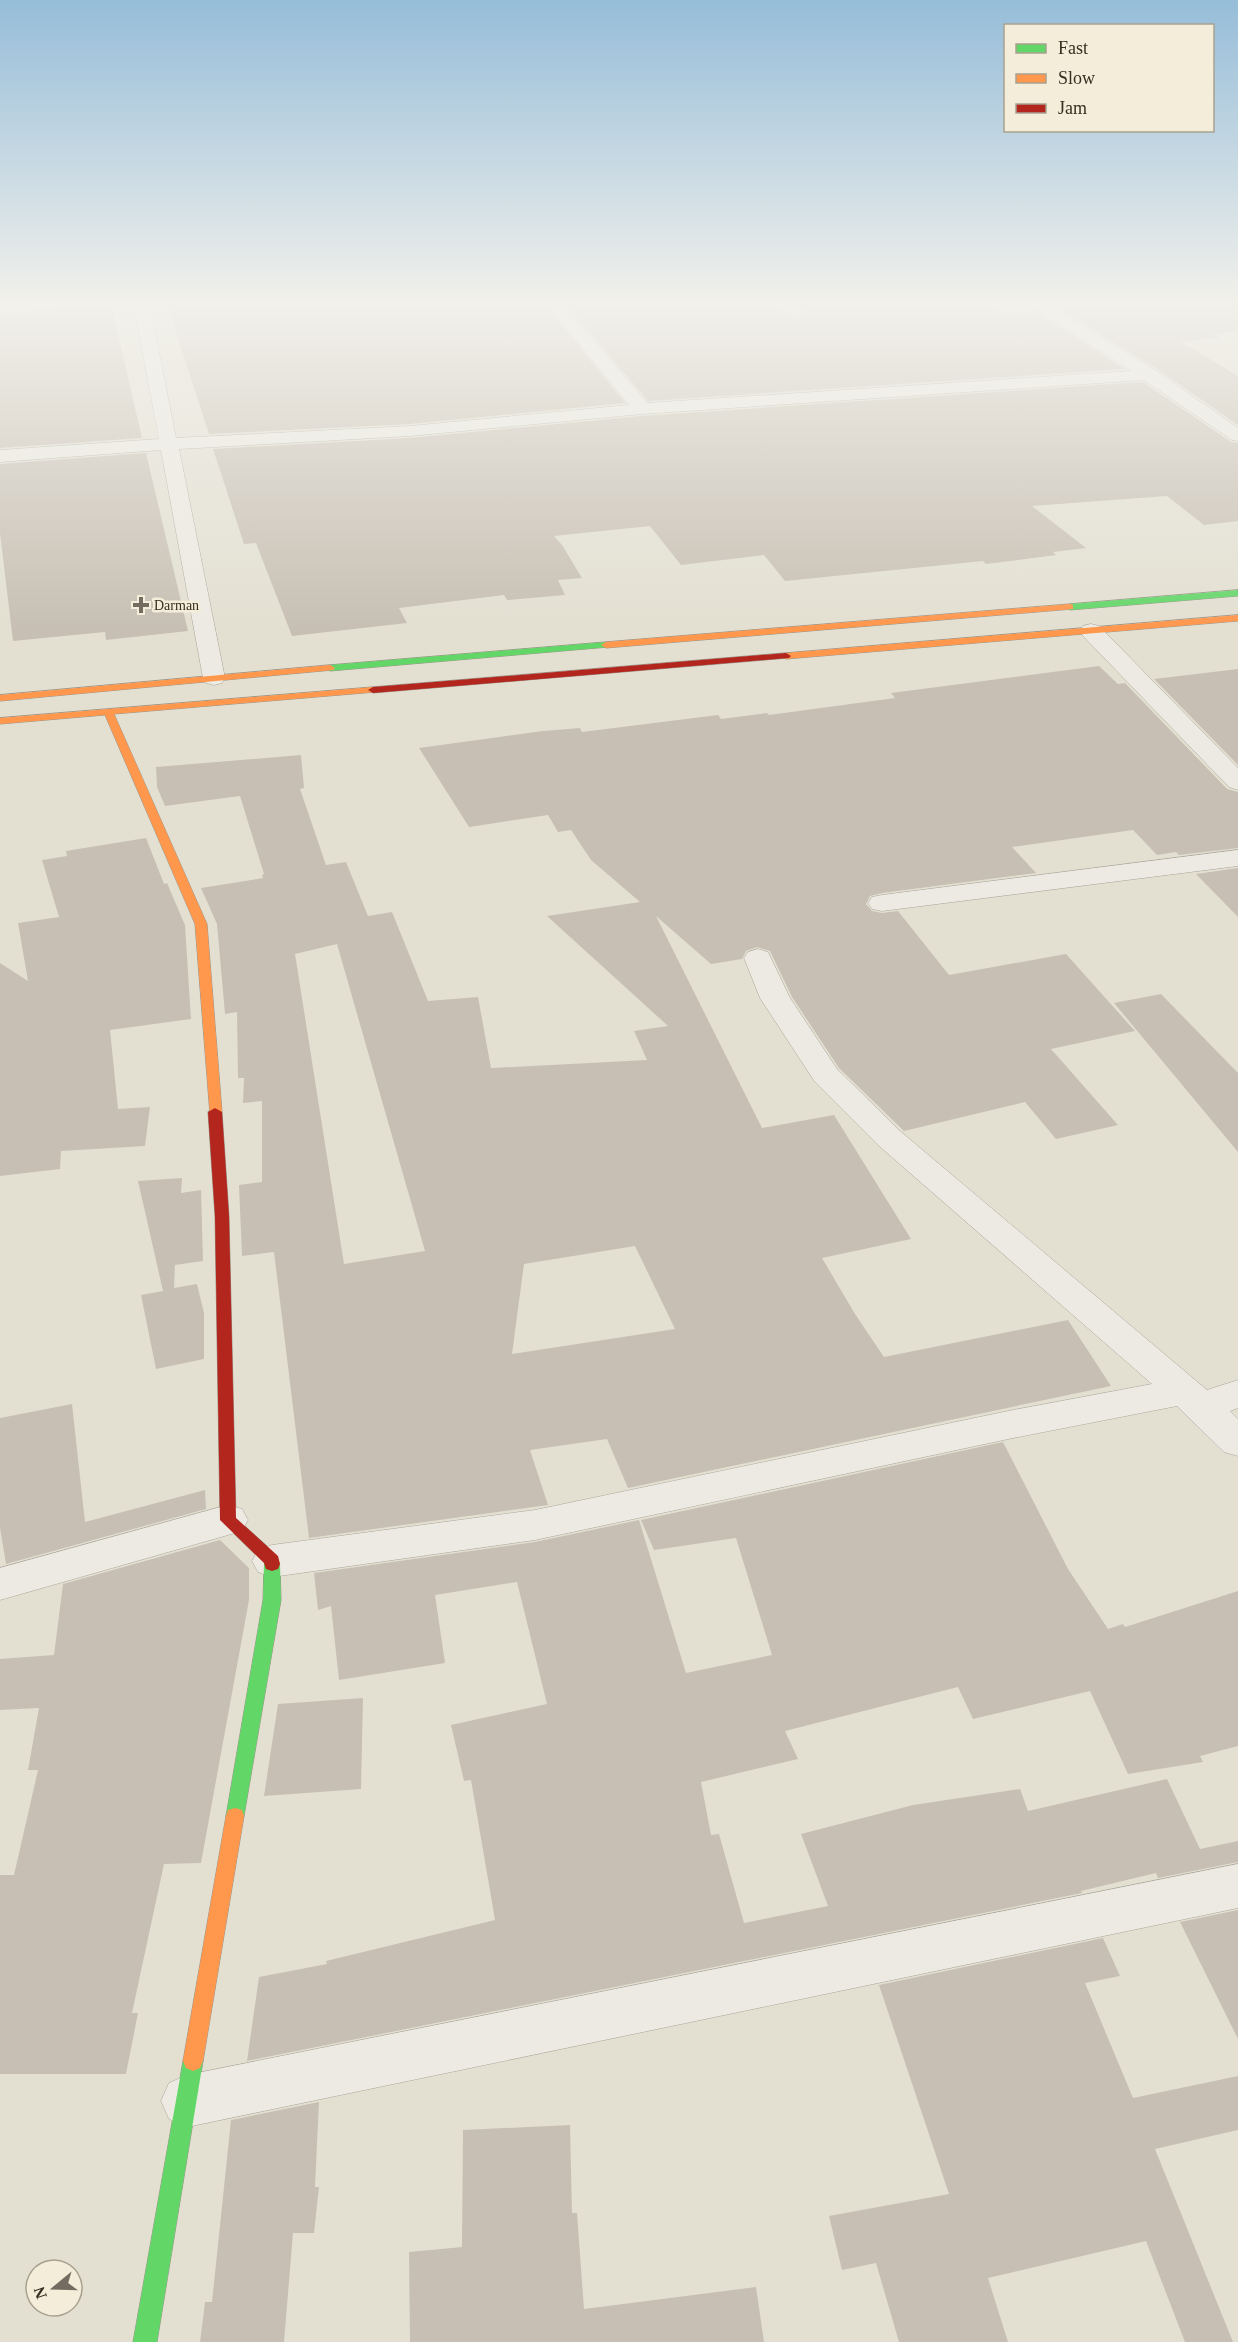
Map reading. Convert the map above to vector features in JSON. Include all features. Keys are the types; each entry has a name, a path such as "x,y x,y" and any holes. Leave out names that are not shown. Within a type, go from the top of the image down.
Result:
{"main road":[{"path":"0,698 1235,593"},
{"path":"0,721 1238,618"},
{"path":"1091,631 1179,635 1238,631"},
{"path":"760,633 765,658"},
{"path":"108,711 201,924 222,1216 228,1520 272,1561 272,1600 145,2342"}],"street":[{"path":"162,411 214,678"},
{"path":"0,456 410,431 618,411"},
{"path":"1202,411 1238,436"},
{"path":"1091,631 1238,782"},
{"path":"882,903 1238,858"},
{"path":"758,958 776,998 826,1075 889,1138 1192,1399 1238,1442"},
{"path":"272,1561 535,1525 1013,1424 1238,1393"},
{"path":"0,1584 228,1520"},
{"path":"187,2101 1238,1886"}],"building":[{"path":"0,411 136,411 142,438 0,448"},
{"path":"202,411 540,411 410,424 209,434"},
{"path":"711,411 1186,411 1231,442 1238,443 1238,521 1204,525 1167,496 1032,506 1086,548 1053,552 1056,555 986,564 983,561 785,581 764,555 681,565 650,526 554,536 582,578 558,580 565,595 507,600 504,595 399,608 407,623 292,636 256,543 244,544 213,449 410,438"},
{"path":"1218,411 1238,411 1238,425"},
{"path":"146,453 188,631 106,640 105,632 13,641 0,533 0,464"},
{"path":"1099,666 1118,684 1125,683 1227,789 1238,792 1238,848 1179,855 1176,852 1157,855 1133,830 1012,847 1036,873 870,896 866,904 872,911 882,913 898,911 949,975 1066,954 1135,1031 1051,1049 1118,1125 1056,1139 1025,1102 904,1131 839,1068 792,997 770,951 757,947 746,951 742,959 711,964 656,916 762,1128 834,1115 911,1239 822,1258 884,1357 1068,1320 1111,1386 628,1488 607,1439 530,1450 548,1505 309,1538 274,1252 242,1256 239,1185 262,1182 262,1101 243,1103 244,1078 238,1078 237,1012 225,1014 217,924 201,888 263,878 264,874 240,796 165,806 157,787 156,767 301,755 304,788 300,789 326,865 346,862 368,916 392,912 428,1001 478,997 491,1068 647,1060 634,1031 668,1026 547,916 640,902 591,860 571,830 558,832 548,815 469,827 419,748 543,731 580,728 582,732 718,715 721,719 767,713 769,715 895,698 891,693","holes":["337,944 425,1251 344,1264 295,954","635,1246 675,1329 512,1354 524,1264"]},
{"path":"1238,669 1238,765 1154,679"},
{"path":"146,838 164,884 167,883 185,925 191,1019 110,1030 118,1109 150,1107 145,1146 61,1151 60,1169 0,1176 0,963 28,981 18,923 59,917 42,860 67,856 66,851"},
{"path":"1238,868 1238,917 1196,874"},
{"path":"1161,994 1238,1073 1238,1152 1114,1003"},
{"path":"182,1178 181,1193 201,1190 203,1261 175,1265 174,1288 197,1284 204,1313 204,1359 156,1369 141,1295 163,1291 138,1181"},
{"path":"72,1404 85,1522 205,1490 206,1509 6,1564 0,1528 0,1418"},
{"path":"1003,1442 1068,1569 1108,1629 1123,1624 1125,1627 1238,1591 1238,1746 1200,1756 1203,1762 1128,1774 1090,1691 973,1719 958,1687 785,1731 798,1759 701,1782 711,1835 719,1834 744,1923 828,1906 801,1834 913,1805 1020,1789 1028,1811 1167,1779 1200,1849 1238,1841 1238,1862 1158,1878 1156,1873 1081,1891 1082,1893 247,2061 259,1977 327,1964 326,1961 495,1920 471,1780 464,1781 451,1725 547,1704 517,1582 435,1595 445,1663 339,1680 331,1606 318,1610 314,1573 535,1542 639,1520 686,1673 772,1655 736,1538 654,1550 641,1520"},
{"path":"220,1540 249,1568 249,1600 201,1863 164,1864 132,2013 138,2013 126,2074 0,2074 0,1875 14,1875 38,1770 28,1770 39,1708 0,1710 0,1659 54,1655 63,1584"},
{"path":"363,1698 361,1789 264,1796 278,1704"},
{"path":"1238,1910 1238,2039 1180,1922"},
{"path":"1103,1938 1120,1976 1085,1983 1133,2098 1238,2076 1238,2130 1155,2149 1233,2342 1185,2342 1146,2241 988,2278 1008,2342 899,2342 876,2263 842,2270 829,2216 949,2194 879,1985"},
{"path":"319,2102 315,2187 319,2187 314,2233 293,2233 284,2342 200,2342 205,2302 212,2302 231,2120"},
{"path":"570,2125 572,2213 577,2213 584,2309 756,2287 764,2342 410,2342 409,2252 462,2247 463,2130"}],"traffic: fast":[{"path":"1070,607 1238,593"},
{"path":"330,668 606,645"},
{"path":"235,1816 272,1600 272,1564"},
{"path":"145,2342 193,2061"}],"traffic: slow":[{"path":"606,645 1070,607"},
{"path":"786,656 1238,618"},
{"path":"0,698 330,668"},
{"path":"0,721 373,690"},
{"path":"108,711 201,924 215,1112"},
{"path":"193,2061 235,1816"}],"traffic: jam":[{"path":"373,690 786,656"},
{"path":"215,1112 222,1216 228,1520 272,1561 272,1564"}],"place":[{"name":"Darman","path":"141,605"}]}
